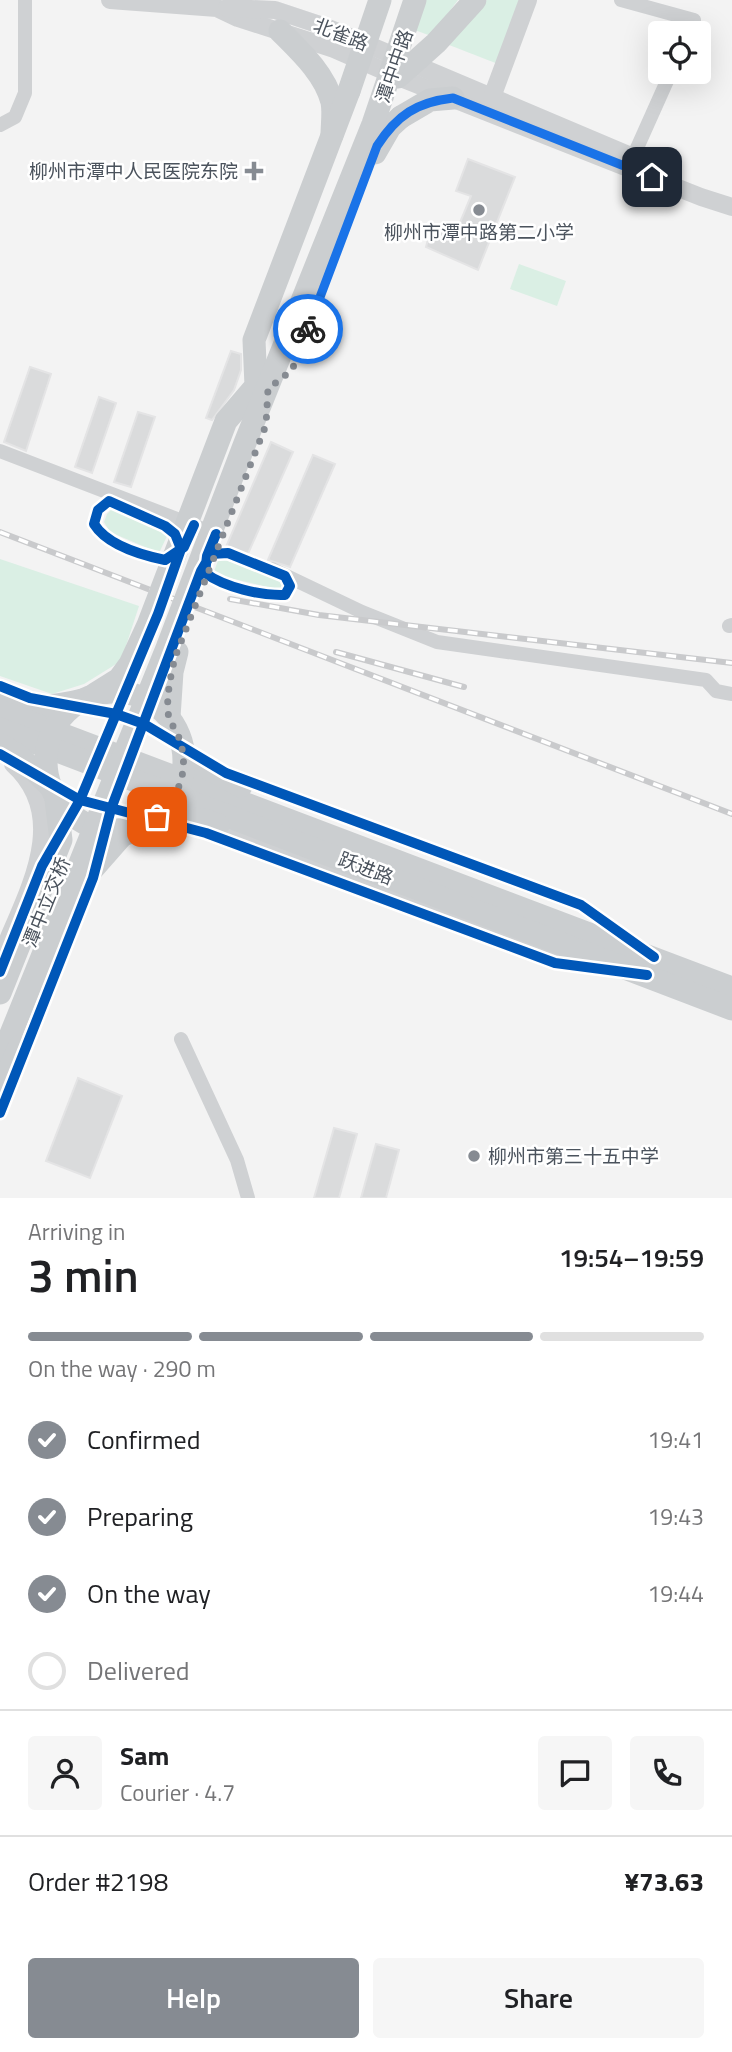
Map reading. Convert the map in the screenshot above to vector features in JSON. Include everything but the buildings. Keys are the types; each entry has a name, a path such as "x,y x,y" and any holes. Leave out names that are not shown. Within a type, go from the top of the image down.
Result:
{"main road":[{"path":"0,744 20,757 53,793 64,810 87,826 115,832 127,830 157,817 170,805 178,790 184,774 184,756 169,717 175,657 266,425 254,340 349,91 366,56 380,0"},
{"name":"潭中中路","path":"245,443 262,388 401,0"},
{"name":"潭中中路","path":"262,388 373,124 415,0"},
{"path":"405,70 464,0"},
{"path":"405,70 436,43 475,0"},
{"path":"276,14 320,78 332,102 332,138"},
{"path":"0,993 61,840 45,761 50,737 63,715 119,679 130,664 148,625 226,421 262,388 292,370 377,146 401,117 430,100 453,98"},
{"name":"潭中立交桥","path":"0,1032 262,388"},
{"name":"潭中立交桥","path":"0,1061 167,648 245,443"},
{"path":"0,698 29,708 47,708 122,692 148,700 169,717"},
{"name":"跃进路","path":"0,711 650,966 732,1009"},
{"name":"跃进路","path":"0,729 650,966 732,988"},
{"path":"184,756 226,780 572,914 650,966"},
{"path":"157,817 205,820 353,879 558,955 650,966"},
{"path":"0,1092 87,880 105,853 127,830"}],"street":[{"path":"0,125 15,117 25,93 25,0"},
{"name":"北雀路","path":"110,0 213,4 276,14 366,56 492,97 633,157 732,195"},
{"path":"492,97 528,0"},
{"path":"621,0 694,21"},
{"path":"194,525 366,56"},
{"path":"0,451 216,534 405,70"},
{"name":"北雀路","path":"405,70 453,98 732,207"},
{"path":"633,157 666,84"},
{"path":"239,406 264,416"},
{"path":"272,569 362,612 437,642 706,680 716,691 732,695"},
{"path":"0,752 27,776 42,813 41,855 0,959"},
{"path":"0,1079 80,876 108,843 147,829 196,824 540,954 650,966"},
{"path":"181,1039 237,1160 248,1198"}],"green space":[{"path":"422,0 458,0 431,36 412,29"},
{"path":"487,0 519,0 498,64 444,43"},
{"path":"519,264 566,281 557,306 510,289"},
{"path":"114,507 120,507 168,534 159,553 110,532 104,522"},
{"path":"219,558 281,578 284,586 280,590 213,574"},
{"path":"0,559 139,606 121,661 84,684 52,694 0,676"}],"railway":[{"path":"0,532 732,814"},
{"path":"230,599 319,615 732,663"},
{"path":"336,652 464,687"}],"cycle path":[{"path":"0,972 42,866 80,800 158,614 181,549 175,534 165,526 109,501 98,510 94,524 107,538 135,552 165,560 184,547 194,525"},
{"path":"0,1113 93,878 111,809 201,571 211,554 228,553 285,576 290,586 285,595 265,594 243,590 205,573 207,556 216,534"},
{"path":"0,686 30,698 116,714 144,724 226,773 581,905 654,957"},
{"path":"0,754 80,800 206,833 555,963 647,975"}],"way so far":[{"path":"157,817 170,805 184,774 184,756 179,736 169,717 175,657 266,425 268,389 292,370 308,329"}],"place":[{"name":"柳州市潭中人民医院东院","path":"254,171"},
{"name":"柳州市潭中路第二小学","path":"479,210"},
{"name":"柳州市第三十五中学","path":"474,1156"}],"route":[{"path":"308,329 377,146 401,117 430,100 453,98 652,177"}]}
